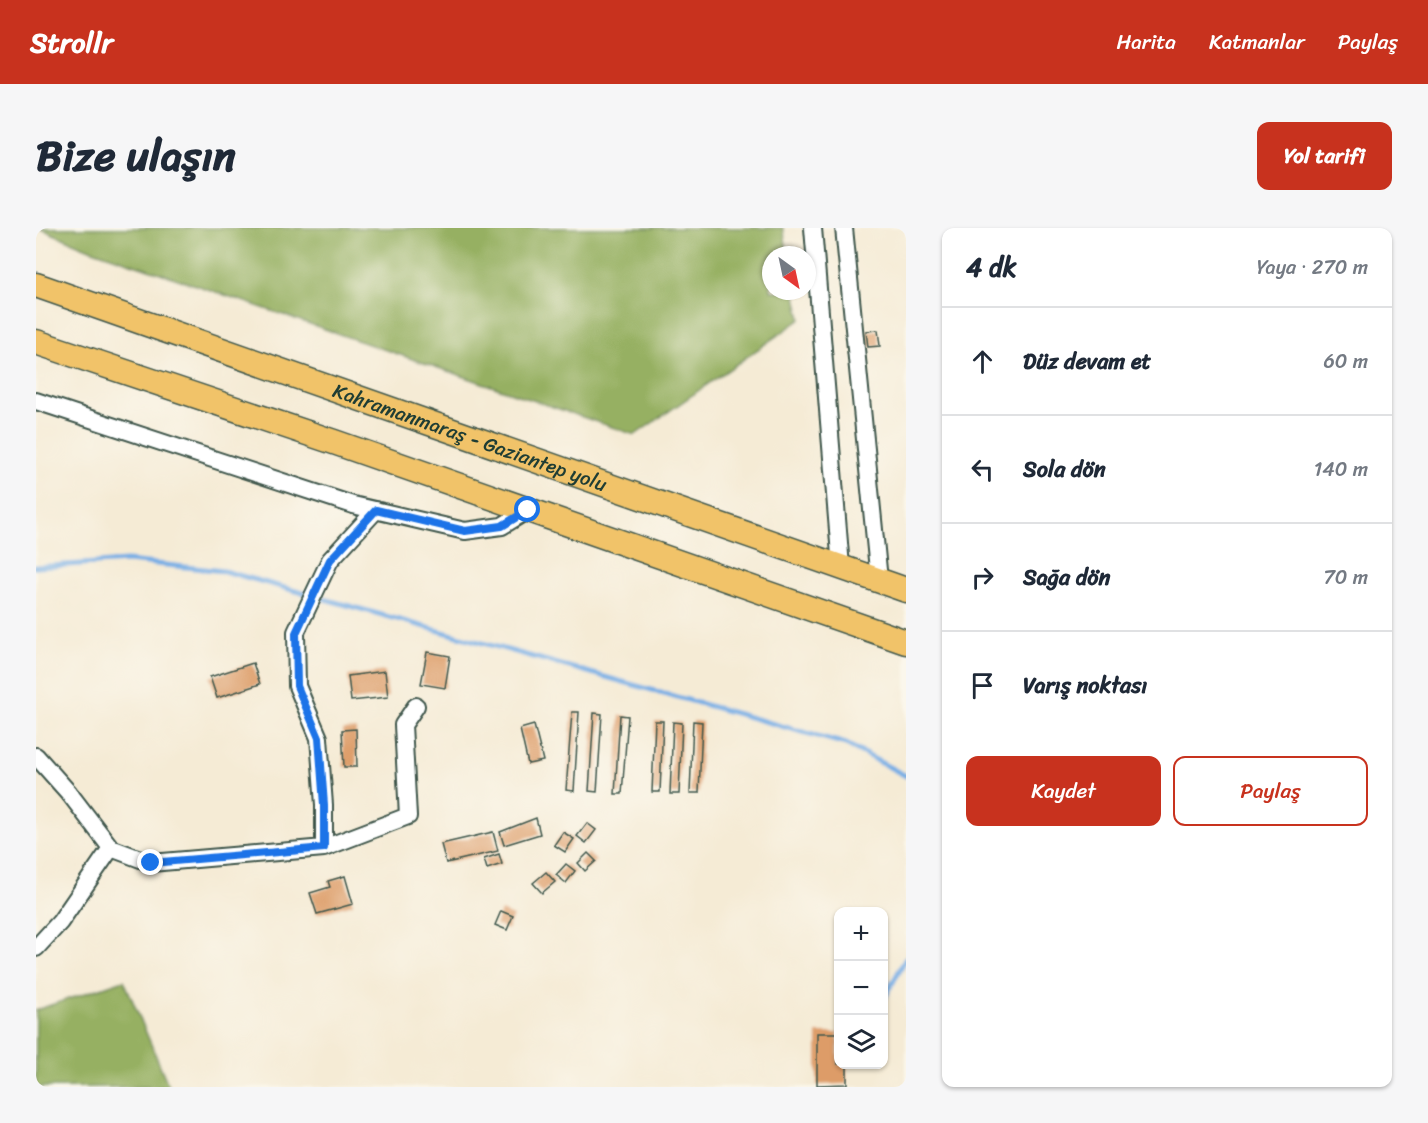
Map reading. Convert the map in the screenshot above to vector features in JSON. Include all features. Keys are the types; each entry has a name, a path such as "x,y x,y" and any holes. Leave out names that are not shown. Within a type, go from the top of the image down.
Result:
{"highway":[{"name":"Kahramanmaraş - Gaziantep yolu","path":"36,285 906,590"},
{"path":"36,342 906,642"}],"street":[{"path":"813,228 841,567"},
{"path":"844,228 879,580"},
{"path":"36,401 341,501 465,531 502,526 528,510"},
{"path":"324,848 324,805 319,738 297,686 296,633 330,560 376,510"},
{"path":"36,756 69,793 111,848 151,863 324,848 408,816 403,725 416,706"},
{"path":"36,948 60,922 111,848"}],"green space":[{"path":"39,228 783,228 786,246 762,246 762,300 797,300 801,319 635,435 90,249"},
{"path":"124,980 169,1087 36,1087 36,1010"}],"building":[{"path":"878,330 880,346 868,347 866,331"},
{"path":"427,652 450,656 445,688 421,684"},
{"path":"253,663 260,684 217,698 210,677"},
{"path":"385,671 388,697 351,701 348,676"},
{"path":"572,712 579,712 574,791 566,790"},
{"path":"594,713 602,714 597,792 589,791"},
{"path":"620,715 628,716 622,794 615,794"},
{"path":"655,721 663,721 660,792 652,792"},
{"path":"693,721 702,722 699,793 690,793"},
{"path":"673,722 682,723 679,794 670,794"},
{"path":"534,725 543,761 528,764 520,729"},
{"path":"356,729 357,767 344,767 342,730"},
{"path":"536,818 540,834 504,845 500,832"},
{"path":"587,823 596,830 586,843 577,836"},
{"path":"493,832 498,851 446,863 441,844"},
{"path":"563,832 574,839 565,852 554,845"},
{"path":"588,853 596,861 585,871 578,863"},
{"path":"499,854 502,864 487,869 484,859"},
{"path":"566,864 575,871 566,883 556,875"},
{"path":"546,872 555,882 542,893 533,883"},
{"path":"345,876 353,904 317,914 310,893 330,887 328,881"},
{"path":"501,911 513,916 507,930 495,925"},
{"path":"817,1033 834,1033 834,1069 847,1069 847,1084 817,1085"}],"waterway":[{"path":"36,567 127,561 224,571 846,744 906,776"},
{"path":"888,992 906,958"}],"route":[{"path":"151,863 324,848 324,805 319,738 297,686 296,633 330,560 376,510 465,531 502,526 528,510"}]}
